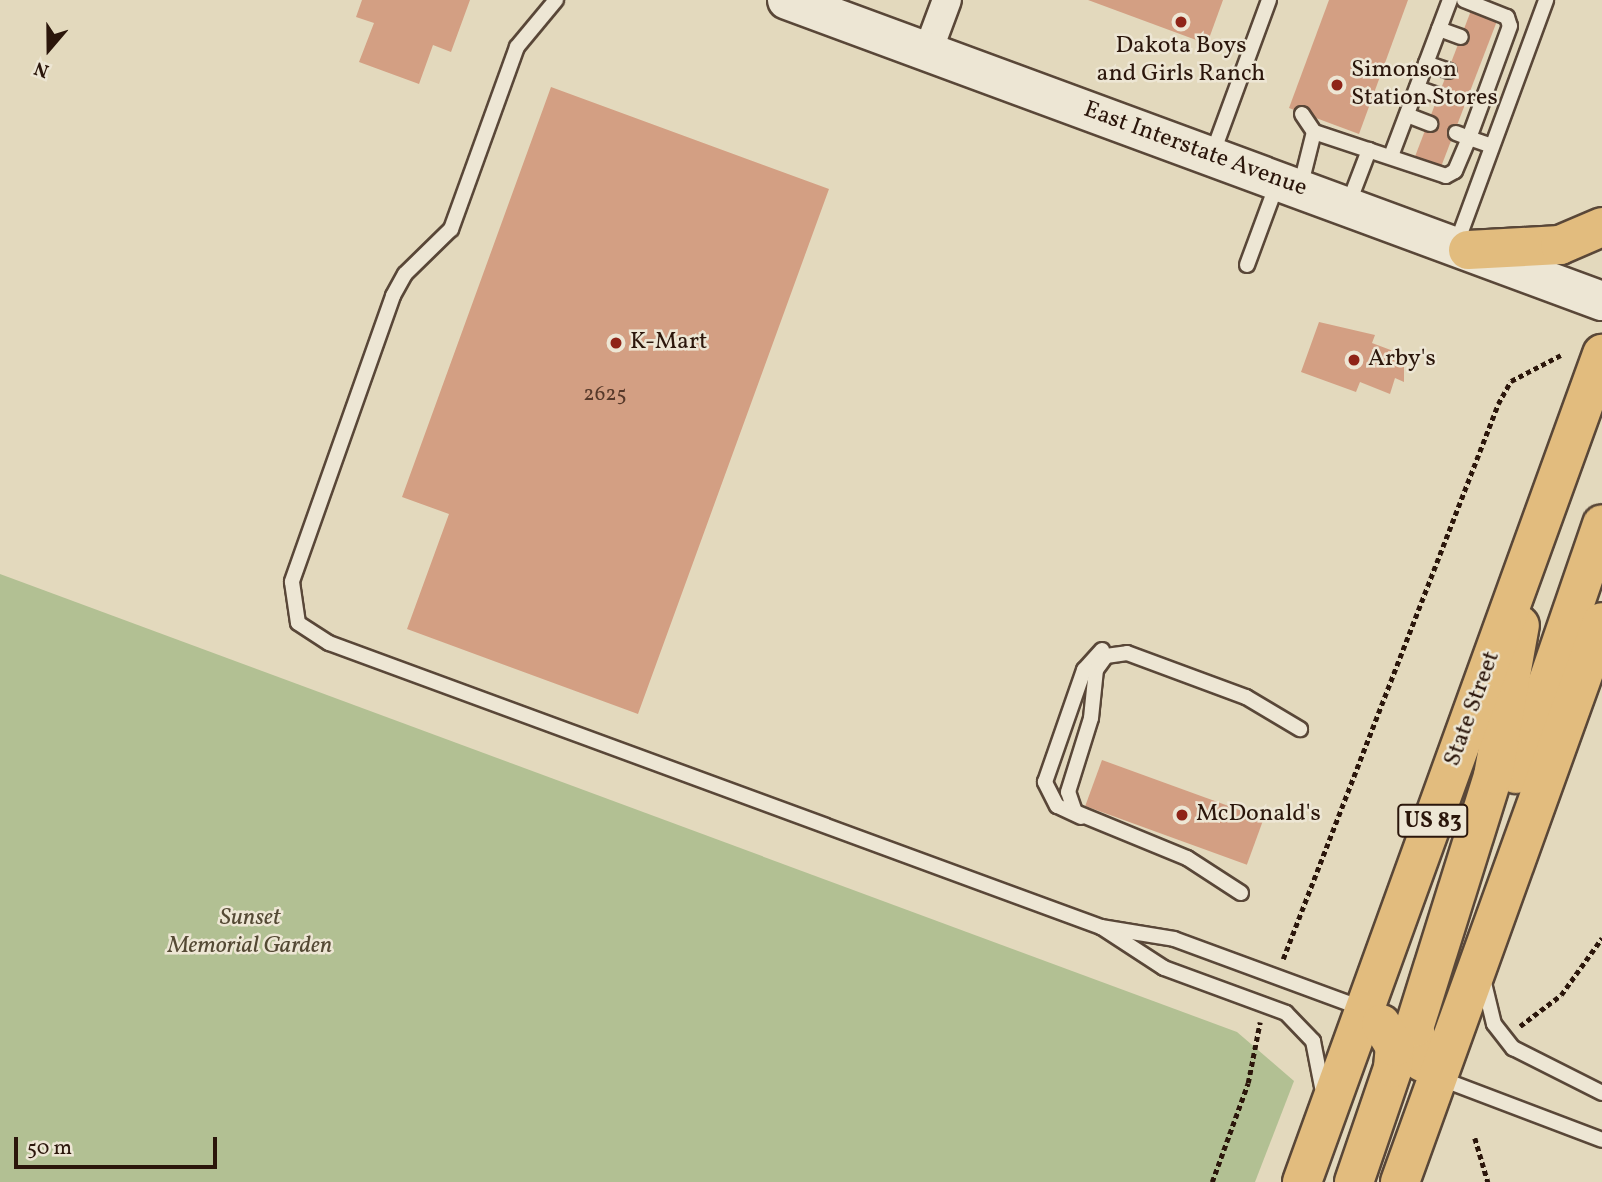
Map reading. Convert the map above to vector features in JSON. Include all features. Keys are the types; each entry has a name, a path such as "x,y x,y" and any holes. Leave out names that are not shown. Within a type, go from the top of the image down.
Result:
{"highway":[{"path":"1462,248 1560,245 1602,227"},
{"name":"State Street","path":"1302,1182 1320,1131 1373,1016 1529,554 1602,354"},
{"path":"1481,958 1496,848 1522,749 1602,524"},
{"path":"1430,1070 1414,1028 1493,776 1529,554"},
{"path":"1400,1182 1430,1070 1481,958 1602,622"},
{"path":"1354,1182 1393,1068 1395,1047 1373,1016"}],"street":[{"name":"East Interstate Avenue","path":"787,0 1602,301"},
{"path":"928,51 947,0"}],"lane":[{"path":"556,0 517,47 451,229 405,274 393,296 292,582 298,622 329,643 1101,927 1174,939 1373,1016 1430,1070 1602,1140"},
{"path":"1211,156 1269,0"},
{"path":"1391,156 1450,0"},
{"path":"1302,114 1314,132 1446,176 1455,172 1462,136 1507,17 1464,0"},
{"path":"1462,248 1492,146 1546,0"},
{"path":"1439,29 1461,37"},
{"path":"1426,64 1449,71"},
{"path":"1417,88 1440,96"},
{"path":"1407,115 1430,124"},
{"path":"1247,265 1314,132"},
{"path":"1462,136 1492,146"},
{"path":"1348,205 1369,149"},
{"path":"1241,893 1187,858 1084,818 1051,799 1049,765 1089,660 1104,649 1127,653 1246,697 1300,729"},
{"path":"1084,818 1068,792 1091,718 1096,670 1106,656 1127,653"},
{"path":"1101,927 1164,968 1286,1013 1302,1026 1322,1076 1320,1131"},
{"path":"1481,958 1487,1004 1502,1037 1533,1061 1602,1093"}],"path":[{"path":"1281,962 1497,404 1511,382 1561,355"},
{"path":"1518,1027 1561,995 1602,938"},
{"path":"1212,1182 1248,1083 1261,1016"},
{"path":"1475,1138 1488,1182"}],"green space":[{"name":"Sunset Memorial Garden","path":"0,574 1237,1032 1294,1081 1255,1182 0,1182"}],"building":[{"path":"362,0 470,0 451,52 433,45 419,84 359,62 374,23 356,17"},
{"name":"Dakota Boys and Girls Ranch","path":"1088,0 1223,0 1207,44"},
{"name":"Simonson Station Stores","path":"1329,0 1408,0 1359,134 1289,108"},
{"name":"Simonson Station Stores","path":"1472,8 1498,18 1440,170 1414,160"},
{"name":"K-Mart","path":"551,87 829,189 638,714 407,629 449,514 402,497"},
{"name":"Arby's","path":"1319,322 1375,335 1372,343 1404,355 1404,382 1395,378 1390,394 1360,382 1356,392 1301,372"},
{"name":"McDonald's","path":"1102,760 1264,819 1247,865 1085,806"}],"place":[{"name":"Dakota Boys and Girls Ranch","path":"1181,22"},
{"name":"Simonson Station Stores","path":"1337,85"},
{"name":"K-Mart","path":"616,343"},
{"name":"Arby's","path":"1354,360"},
{"name":"McDonald's","path":"1182,815"}]}
